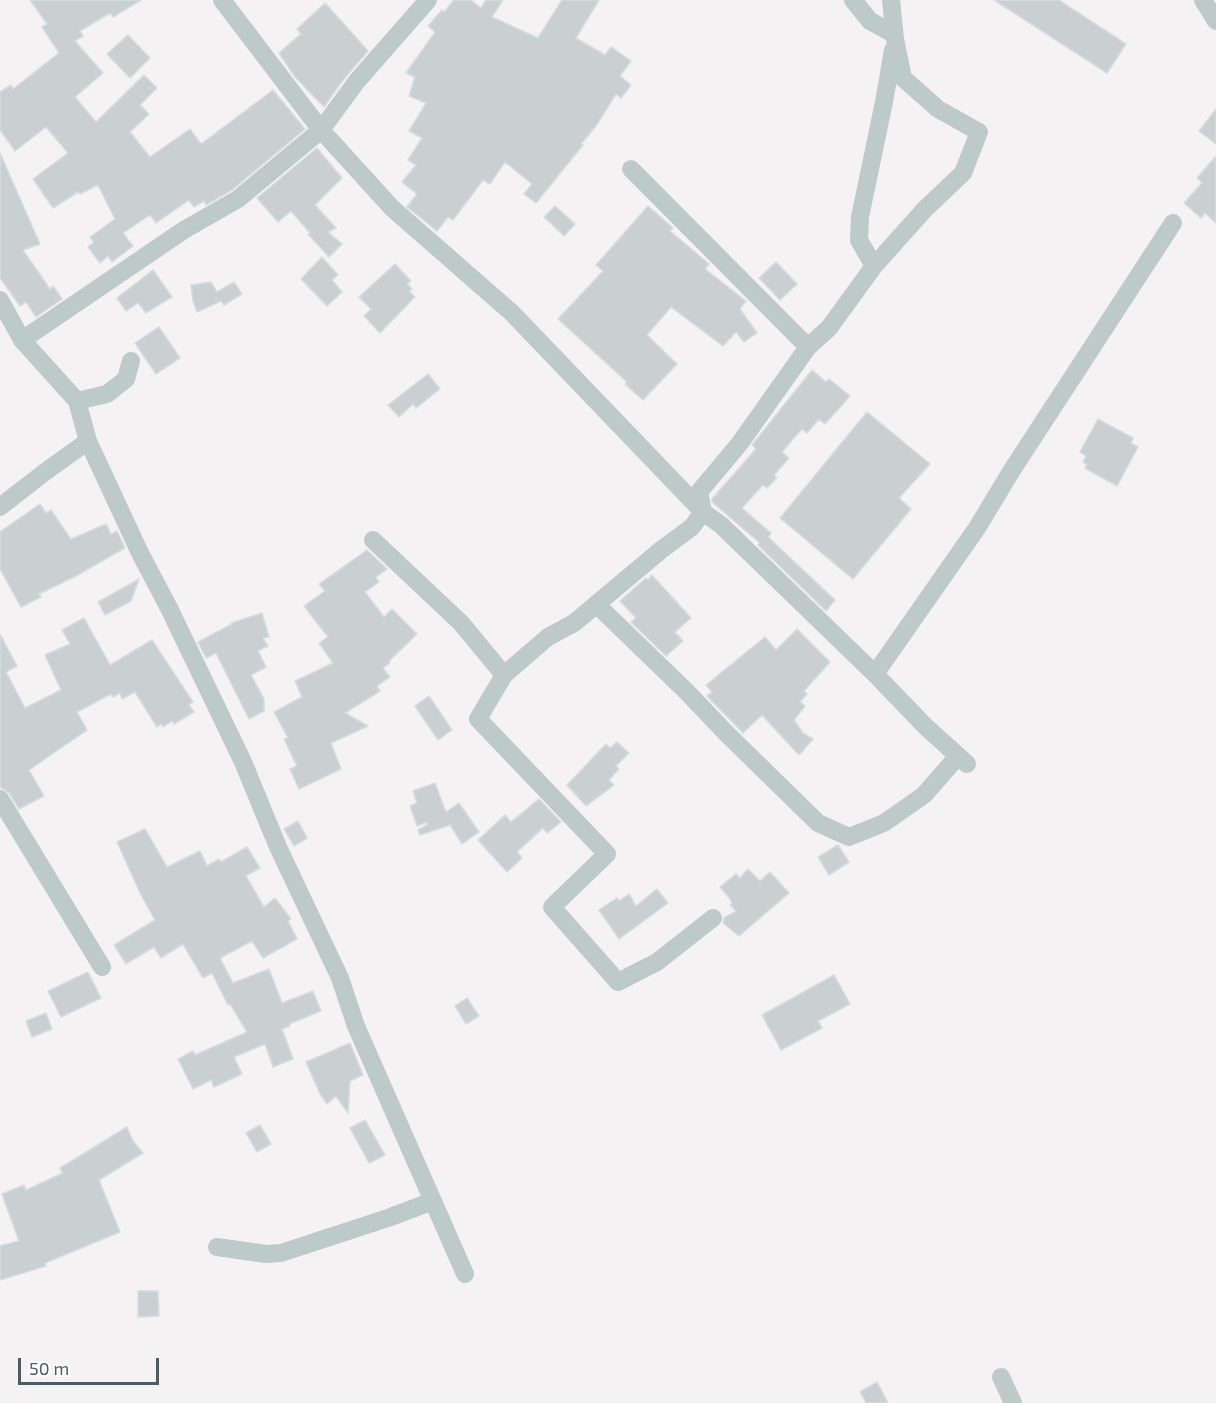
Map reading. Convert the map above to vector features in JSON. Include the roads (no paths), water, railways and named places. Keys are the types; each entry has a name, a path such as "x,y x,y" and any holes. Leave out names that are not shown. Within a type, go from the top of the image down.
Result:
{"street":[{"path":"222,0 321,129 392,208 512,313 703,512 721,525 962,760 924,795 884,823 849,837 818,823 596,604"},
{"path":"22,340 184,230 238,199 321,129 357,81 428,0"},
{"path":"853,0 870,21 894,36"},
{"path":"713,918 657,962 618,982 552,907 607,854 478,719 504,675 548,637 574,622 692,527 703,512 699,492 740,443 808,347 829,328 873,266 925,209 963,173 979,132 938,108 903,78 894,36 891,0"},
{"path":"1203,0 1216,21"},
{"path":"873,266 859,240 860,217 884,102 894,36"},
{"path":"631,169 808,347"},
{"path":"875,674 977,528 1012,470 1173,223"},
{"path":"0,300 22,340 77,401 88,441 140,553 243,762 279,847 340,978 356,1026 465,1274"},
{"path":"77,401 107,394 126,380 131,361"},
{"path":"0,507 88,441"},
{"path":"373,540 461,624 504,675"},
{"path":"0,799 102,967"},
{"path":"217,1247 266,1254 281,1253 433,1201"},
{"path":"1001,1377 1013,1403"}]}
